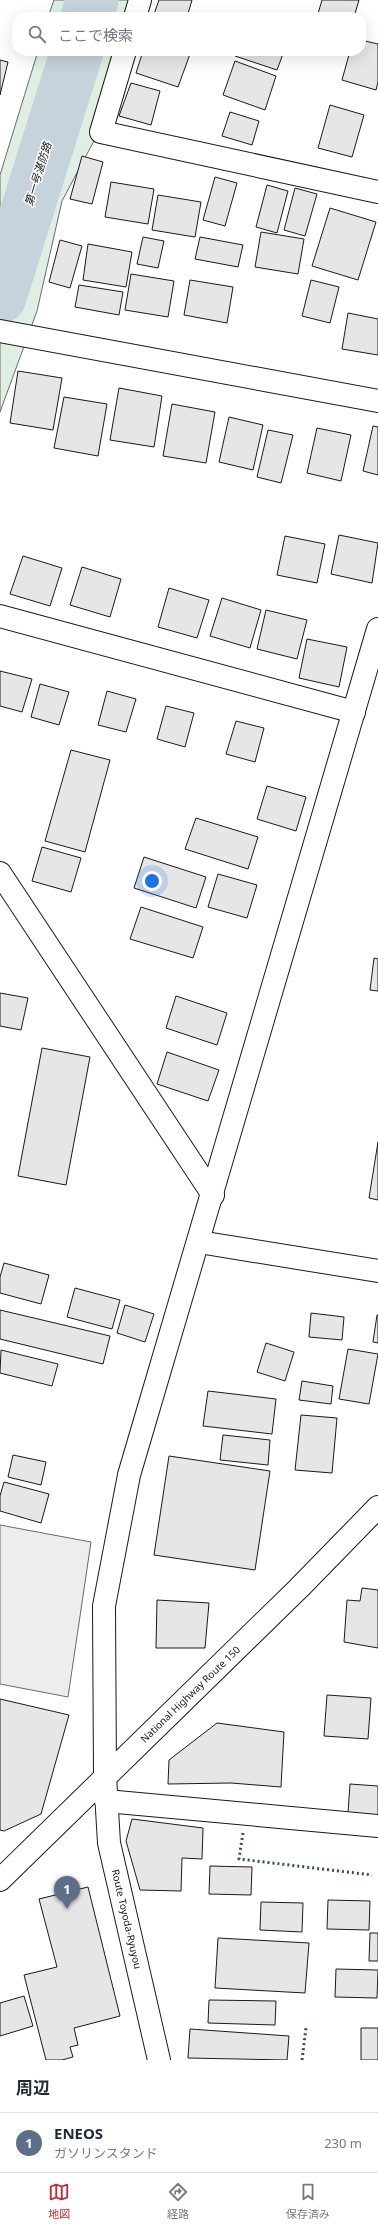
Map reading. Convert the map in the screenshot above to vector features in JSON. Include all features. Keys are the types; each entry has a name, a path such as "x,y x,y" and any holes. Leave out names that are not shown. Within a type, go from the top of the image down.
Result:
{"main road":[{"path":"136,12 140,0"},
{"path":"124,56 101,132 378,192"},
{"path":"7,333 378,401"},
{"path":"0,616 354,712"},
{"name":"Route Toyoda-Ryuyou","path":"159,2060 109,1843 105,1776 104,1606 129,1475 213,1195 378,629"},
{"path":"0,873 213,1195"},
{"path":"199,1242 378,1271"},
{"name":"National Highway Route 150","path":"0,1880 299,1588 378,1507"},
{"path":"106,1801 378,1826"}],"green space":[{"path":"54,0 140,0 136,12 50,12"},
{"path":"36,56 124,56 104,122 62,201 37,311 0,412 0,175"}],"shaded area":[{"path":"0,1525 91,1542 68,1697 0,1684"}],"building":[{"path":"159,0 192,0 188,12 155,12"},
{"path":"322,0 359,0 355,12 318,12"},
{"path":"366,41 378,44 378,82 376,90 342,80 349,56 366,56"},
{"path":"141,56 189,56 178,87 136,73"},
{"path":"235,56 282,56 277,70"},
{"path":"0,60 8,62 0,95"},
{"path":"235,61 276,76 265,110 223,95"},
{"path":"131,83 160,91 151,125 119,116"},
{"path":"330,105 364,115 352,157 318,148"},
{"path":"230,112 259,121 252,145 222,136"},
{"path":"82,156 103,162 92,204 70,199"},
{"path":"215,177 237,183 225,226 203,220"},
{"path":"111,182 154,189 148,224 105,217"},
{"path":"267,185 288,191 277,233 256,227"},
{"path":"295,188 317,194 305,236 284,230"},
{"path":"158,195 201,202 195,237 152,230"},
{"path":"330,208 376,222 358,280 312,266"},
{"path":"261,232 304,239 298,274 255,267"},
{"path":"143,237 164,241 158,268 137,264"},
{"path":"200,237 243,245 238,267 195,259"},
{"path":"60,240 82,246 70,288 49,282"},
{"path":"88,244 132,252 126,287 83,280"},
{"path":"131,274 174,281 168,317 125,310"},
{"path":"190,280 233,287 227,323 184,315"},
{"path":"311,280 339,287 330,323 302,316"},
{"path":"79,285 123,292 119,315 75,307"},
{"path":"348,313 378,319 378,355 342,349"},
{"path":"18,371 62,378 53,430 10,423"},
{"path":"119,388 162,396 154,447 110,440"},
{"path":"64,397 107,404 98,456 54,448"},
{"path":"172,404 215,412 206,463 163,456"},
{"path":"229,417 263,425 253,470 219,462"},
{"path":"373,426 378,427 378,475 363,471"},
{"path":"317,428 351,435 341,481 307,473"},
{"path":"268,430 293,435 281,483 257,477"},
{"path":"339,535 378,543 372,583 331,574"},
{"path":"285,536 325,544 317,583 277,575"},
{"path":"23,556 62,568 50,606 10,594"},
{"path":"82,567 121,579 110,617 70,605"},
{"path":"169,588 209,600 197,638 158,627"},
{"path":"222,598 261,610 250,648 210,636"},
{"path":"266,610 307,620 297,659 257,649"},
{"path":"307,639 347,647 339,687 299,678"},
{"path":"0,671 32,679 22,712 0,706"},
{"path":"40,684 69,692 59,725 31,717"},
{"path":"107,691 136,699 126,732 98,725"},
{"path":"166,706 194,713 185,747 157,739"},
{"path":"236,721 264,728 255,762 226,754"},
{"path":"71,750 110,760 85,852 45,841"},
{"path":"267,786 306,797 296,831 257,819"},
{"path":"196,818 258,837 248,869 185,849"},
{"path":"42,847 81,858 71,892 32,881"},
{"path":"144,857 206,877 196,908 134,888"},
{"path":"218,874 257,885 247,918 208,907"},
{"path":"141,907 203,927 193,958 130,939"},
{"path":"374,958 378,959 378,991 370,990"},
{"path":"0,993 28,998 21,1030 0,1026"},
{"path":"176,996 227,1013 217,1045 166,1028"},
{"path":"42,1048 90,1057 66,1185 18,1176"},
{"path":"167,1052 219,1070 208,1101 157,1084"},
{"path":"378,1142 378,1200 369,1198"},
{"path":"4,1263 49,1275 41,1304 0,1293 0,1277"},
{"path":"75,1288 120,1300 112,1329 67,1317"},
{"path":"125,1305 154,1314 145,1342 117,1333"},
{"path":"0,1310 110,1336 103,1364 0,1339"},
{"path":"311,1313 344,1317 342,1340 309,1337"},
{"path":"378,1315 378,1343 373,1342"},
{"path":"266,1343 294,1352 285,1381 257,1372"},
{"path":"348,1349 378,1354 369,1404 339,1399"},
{"path":"1,1350 58,1364 52,1386 0,1373"},
{"path":"302,1381 333,1386 331,1404 299,1400"},
{"path":"208,1391 276,1399 272,1434 203,1426"},
{"path":"301,1415 337,1418 332,1473 295,1470"},
{"path":"223,1435 270,1440 268,1465 220,1460"},
{"path":"13,1455 46,1462 41,1485 8,1477"},
{"path":"169,1456 270,1471 255,1570 154,1555"},
{"path":"4,1482 49,1494 41,1523 0,1511 0,1496"},
{"path":"362,1588 378,1590 378,1648 344,1642 347,1600 360,1601"},
{"path":"157,1600 209,1603 205,1648 156,1648"},
{"path":"327,1695 371,1698 368,1739 324,1736"},
{"path":"0,1699 69,1715 41,1814 4,1831 0,1830"},
{"path":"217,1723 284,1732 281,1787 231,1783 168,1784 169,1760"},
{"path":"350,1784 378,1786 378,1815 348,1813"},
{"path":"132,1819 203,1828 202,1859 182,1858 181,1891 140,1890 126,1841"},
{"path":"210,1866 252,1867 251,1895 209,1894"},
{"path":"88,1887 120,2016 74,2028 78,2045 70,2047 73,2057 62,2060 46,2060 24,1975 57,1967 39,1899"},
{"path":"328,1900 370,1901 369,1930 327,1929"},
{"path":"261,1902 303,1903 302,1932 260,1930"},
{"path":"370,1933 378,1933 378,1961 369,1961"},
{"path":"218,1938 309,1943 305,1993 215,1988"},
{"path":"336,1969 378,1970 377,1998 335,1997"},
{"path":"24,1996 33,2026 0,2036 0,2003"},
{"path":"209,2000 276,2001 275,2025 208,2023"},
{"path":"361,2028 378,2028 378,2060 361,2060"},
{"path":"190,2029 289,2036 287,2060 188,2058"}],"waterway":[{"name":"第一号湛防路","path":"88,12 92,0"},
{"name":"第一号湛防路","path":"0,297 75,56"}],"hedge":[{"path":"243,1833 239,1859 372,1875"},
{"path":"302,2060 306,2028"}],"place":[{"name":"ENEOS","path":"67,1909"}]}
